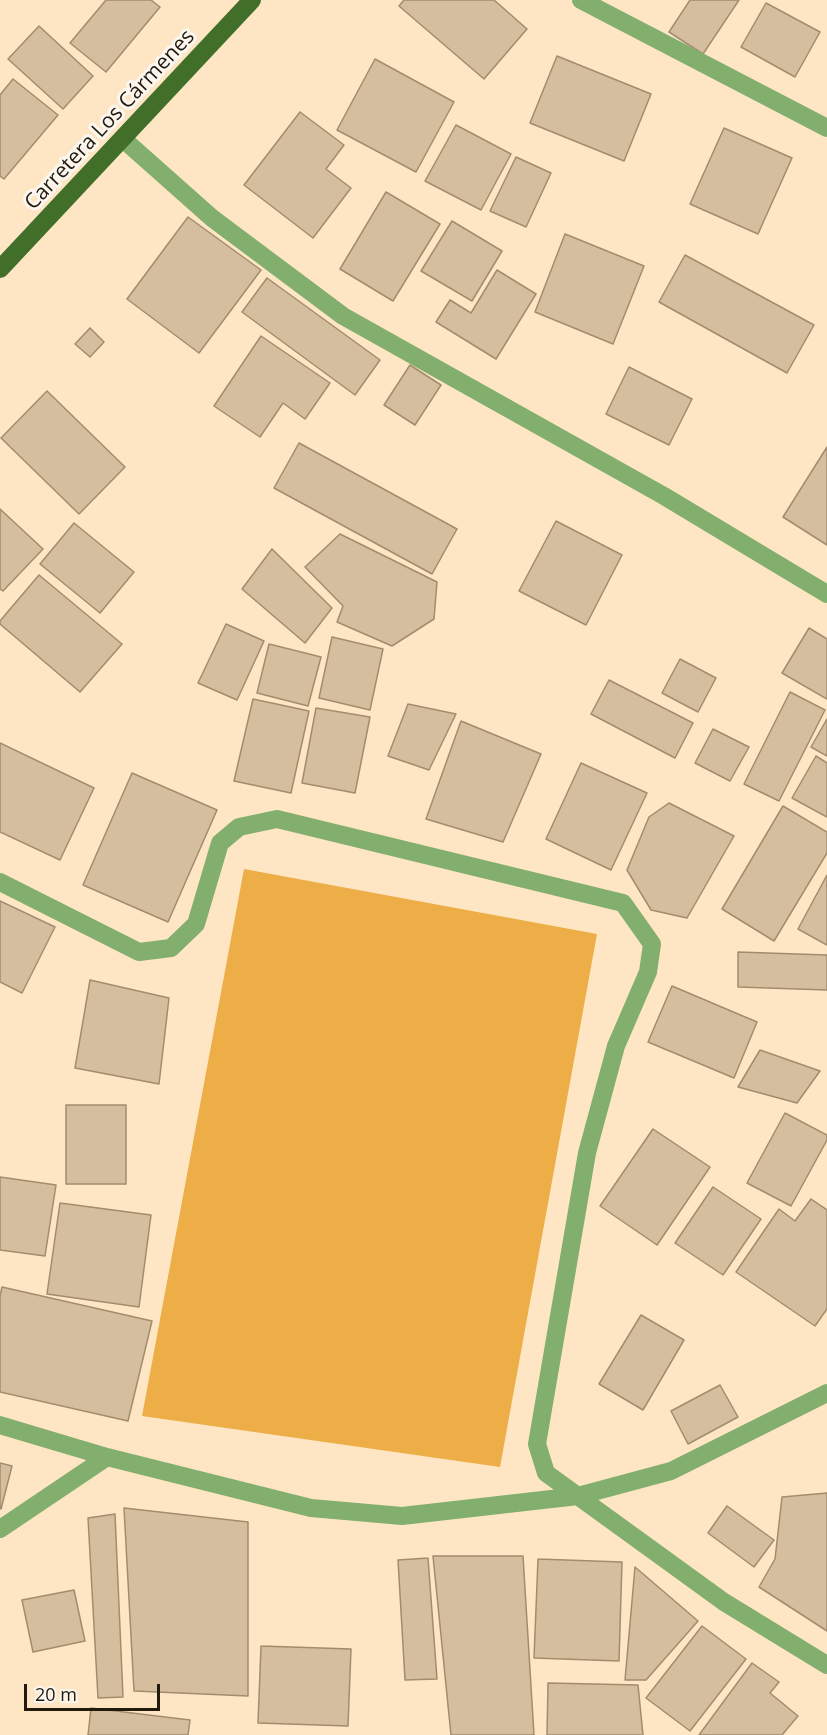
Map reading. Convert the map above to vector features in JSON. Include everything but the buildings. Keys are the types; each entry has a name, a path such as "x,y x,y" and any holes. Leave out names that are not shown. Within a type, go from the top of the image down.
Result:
{"main road":[{"name":"Carretera Los Cármenes","path":"0,269 252,0"}],"street":[{"path":"581,0 827,128"},
{"path":"123,139 212,218 343,316 664,496 827,594"},
{"path":"0,882 139,952 171,948 196,924 220,843 239,827 278,819 623,903 652,944 648,972 616,1046 587,1153 537,1444 546,1473 724,1602 827,1665"},
{"path":"0,1425 106,1457 311,1508 402,1516 579,1496 670,1471 827,1393"},
{"path":"0,1529 106,1457"}],"shaded area":[{"path":"244,869 597,934 500,1467 142,1416"}]}
